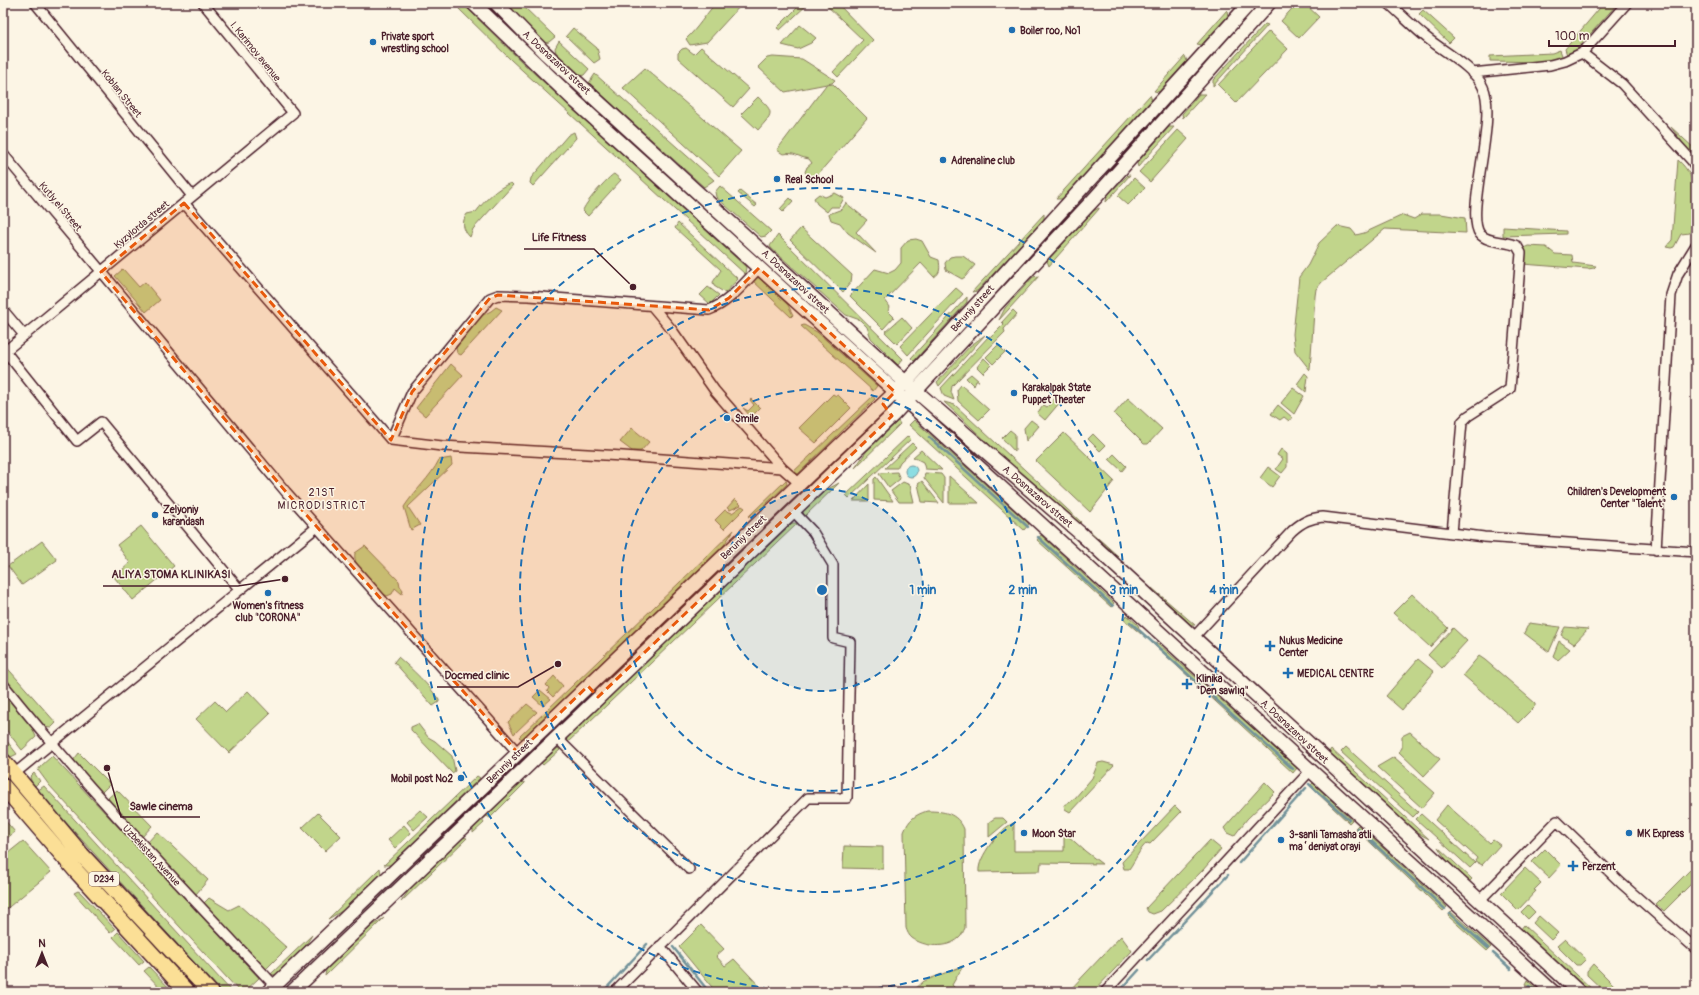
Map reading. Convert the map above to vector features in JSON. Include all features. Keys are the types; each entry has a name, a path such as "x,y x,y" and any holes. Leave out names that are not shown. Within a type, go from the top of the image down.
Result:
{"main road":[{"name":"A. Dosnazarov street","path":"473,3 576,102 1554,992"},
{"name":"A. Dosnazarov street","path":"496,3 545,53 890,369 1080,533 1579,992"},
{"name":"Beruniy street","path":"292,992 598,697 794,512 892,416 1096,197 1202,66 1250,3"},
{"name":"Beruniy street","path":"272,989 906,382 924,361 1202,66 1269,3"},
{"path":"924,361 926,370 934,372"},
{"path":"881,379 888,377 891,373 890,369"},
{"path":"880,406 887,408 892,416"},
{"path":"926,419 927,410 935,407"},
{"path":"588,686 598,697"},
{"name":"D234","path":"3,761 87,861 210,992"},
{"name":"D234","path":"3,786 77,872 187,992"}],"street":[{"name":"Koblan Street","path":"35,3 192,196"},
{"name":"I. Karimov avenue","path":"203,3 293,113"},
{"path":"1388,3 1427,38 1472,73 1483,86 1487,98 1486,119 1478,188 1476,224 1479,234 1483,237 1517,246 1521,253 1510,389 1468,416 1462,422 1452,534"},
{"path":"1472,73 1550,65 1565,61 1582,53 1627,3"},
{"path":"1582,53 1622,84 1692,161 1696,168"},
{"name":"Kyzylorda street","path":"4,352 293,113"},
{"name":"Kutly el Street","path":"3,154 317,527 518,753"},
{"path":"184,203 391,440 450,446 623,456 782,468"},
{"path":"1656,550 1671,295 1678,274 1696,245"},
{"path":"391,440 412,392 490,298 498,294 709,310 718,307 729,298 759,268"},
{"path":"652,306 672,330 715,391 782,468 799,483"},
{"path":"3,310 24,335"},
{"path":"4,352 77,441 101,422 240,590"},
{"path":"615,992 808,798 847,798 850,642 833,638 833,565 813,532 794,512"},
{"path":"1194,637 1292,531 1300,524 1312,518 1323,517 1452,534 1696,552"},
{"path":"14,774 317,527"},
{"name":"Uzbekistan Avenue","path":"3,684 51,744 101,801 272,989"},
{"path":"557,738 689,869"},
{"path":"1105,992 1311,770"},
{"path":"1479,901 1557,821 1625,887 1696,949"},
{"path":"660,946 698,992"}],"highlighted area":[{"path":"184,203 391,440 412,392 490,298 498,295 709,310 729,298 759,268 895,392 883,404 892,416 598,697 588,686 518,753 286,492 101,272"}],"green space":[{"path":"503,3 520,3 555,37 549,42 545,43"},
{"path":"716,3 742,4 707,42 690,45 686,39"},
{"path":"802,3 809,3 780,30 777,28"},
{"path":"824,3 837,3 873,40 838,77 833,72 863,40"},
{"path":"1297,3 1304,3 1319,17 1299,38 1281,21"},
{"path":"1604,3 1618,3 1576,50 1567,55 1565,49"},
{"path":"463,4 524,64 746,267 745,274 511,60 459,9"},
{"path":"1227,10 1228,17 1202,45 1197,44"},
{"path":"1423,10 1454,38 1449,43 1419,14"},
{"path":"1265,24 1268,25 1213,86 1213,80"},
{"path":"800,25 816,38 811,43 798,49 782,45"},
{"path":"573,28 597,48 600,59 594,63 566,36"},
{"path":"1269,31 1288,49 1236,103 1218,85"},
{"path":"559,41 589,69 584,75 580,76 556,53 555,48"},
{"path":"701,47 749,89 733,107 678,58 678,53 682,49 686,48 694,54"},
{"path":"1560,50 1563,58 1549,62 1490,61 1490,56 1552,53"},
{"path":"1185,56 1187,61 1159,92 1154,91"},
{"path":"767,58 802,59 835,80 832,83 785,92 758,67"},
{"path":"645,68 741,151 719,176 623,88"},
{"path":"595,74 714,180 704,187 589,83"},
{"path":"833,84 867,118 812,181 805,172 807,167 812,163 809,159 794,154 783,154 777,150 826,85"},
{"path":"1199,94 1205,94 1183,118 1182,114"},
{"path":"1150,95 1152,100 1063,199 1056,199"},
{"path":"758,97 770,113 767,120 758,130 741,114"},
{"path":"1169,127 1174,127 1138,167 1137,163"},
{"path":"1671,127 1696,150 1696,161"},
{"path":"1178,130 1188,139 1150,182 1139,172"},
{"path":"574,132 576,138 533,186 530,183 531,178 568,135"},
{"path":"1678,160 1690,175 1696,204 1690,233 1681,234 1674,247 1671,248 1666,247 1672,240"},
{"path":"614,174 621,180 588,216 583,211 587,203"},
{"path":"1128,175 1130,175 1106,202 1107,195"},
{"path":"1134,178 1145,188 1128,205 1118,196"},
{"path":"511,183 513,185 473,229 470,237 466,232 463,223 467,214 476,212 492,195"},
{"path":"720,186 771,231 766,236 761,237 716,197 715,192"},
{"path":"740,191 757,205 755,207 738,193"},
{"path":"835,193 844,198 839,207 831,207 827,212 817,204 814,198 819,194 825,197"},
{"path":"790,198 793,201 783,212 780,209"},
{"path":"846,203 867,220 856,232 876,253 848,233 840,223 831,220 829,214 842,209"},
{"path":"1099,208 1049,266 1047,261 1093,211"},
{"path":"1044,214 1044,220 977,291 972,292"},
{"path":"1422,214 1441,214 1465,218 1466,233 1385,229 1322,282 1316,289 1315,296 1310,370 1295,351 1293,334 1299,277 1308,265 1319,243 1337,226 1351,229 1356,235 1364,233 1403,215 1414,219"},
{"path":"678,223 738,279 725,293 714,286 713,282 721,270 675,228"},
{"path":"1503,227 1566,231 1566,234 1503,236"},
{"path":"801,228 852,275 851,282 843,292 790,240"},
{"path":"778,235 903,359 898,365 871,338 867,327 860,320 846,315 771,248 770,246"},
{"path":"916,239 922,241 931,257 939,260 939,272 934,277 921,263 885,300 890,307 888,311 894,317 883,329 850,296 875,269 889,273 895,270 901,263 901,248 908,240"},
{"path":"1528,246 1546,247 1555,254 1572,255 1573,263 1596,266 1588,269 1522,264 1522,249"},
{"path":"963,256 975,265 962,279 946,270 945,263 950,257"},
{"path":"123,269 139,287 145,282 160,300 146,312 115,276"},
{"path":"1039,276 999,320 1005,308 1033,277"},
{"path":"754,277 759,278 788,305 793,315 791,317 751,279"},
{"path":"708,287 719,295 710,304 700,295"},
{"path":"956,288 963,294 908,355 900,346"},
{"path":"967,297 967,302 914,361 911,358"},
{"path":"496,307 502,310 461,355 457,353 456,348 479,317"},
{"path":"1013,310 1017,314 1004,329 1005,332 952,386 951,392 954,400 944,396 941,388 989,336 991,337 1004,324 1002,322"},
{"path":"902,317 912,328 897,344 885,332"},
{"path":"804,325 817,332 877,386 873,391 801,326"},
{"path":"985,335 939,386 937,382 970,346"},
{"path":"998,345 1005,352 993,364 986,357"},
{"path":"984,358 991,365 983,373 977,367"},
{"path":"451,364 463,375 425,416 416,408"},
{"path":"1305,373 1308,376 1306,392 1297,384"},
{"path":"971,374 979,381 976,381 974,386 966,378"},
{"path":"961,385 989,410 979,420 958,401 957,390"},
{"path":"1293,388 1304,396 1294,414 1281,403"},
{"path":"833,394 836,396 838,395 851,408 816,443 799,428"},
{"path":"873,396 875,399 798,474 791,474"},
{"path":"1056,397 1061,401 1045,420 1037,413 1044,405 1047,407"},
{"path":"1128,398 1162,429 1148,444 1144,444 1114,414"},
{"path":"751,399 760,408 751,417 743,408 748,411 754,405 750,400"},
{"path":"944,402 955,405 1081,522 1077,526"},
{"path":"1278,405 1292,417 1289,421 1284,417 1280,420 1271,414"},
{"path":"914,420 1029,524 1024,530 909,425"},
{"path":"1031,420 1039,426 1026,441 1024,428"},
{"path":"898,421 900,424 855,468 866,452"},
{"path":"632,428 649,442 641,451 632,451 620,442"},
{"path":"1010,430 1015,434 1015,452 1002,438"},
{"path":"1064,433 1114,481 1090,512 1036,461"},
{"path":"1093,434 1105,446 1100,451 1088,439"},
{"path":"908,436 911,439 849,498 846,495"},
{"path":"912,443 916,447 900,462 897,468 885,468"},
{"path":"1281,449 1287,454 1287,467 1282,473 1276,469 1283,459 1277,455"},
{"path":"921,450 942,470 925,469 923,462 913,457"},
{"path":"1114,454 1126,466 1122,471 1109,459"},
{"path":"451,458 452,465 408,507 420,525 411,530 404,507 431,473 439,460"},
{"path":"1268,467 1280,476 1272,487 1260,478"},
{"path":"897,472 900,479 889,488 879,474 881,473"},
{"path":"925,473 941,474 944,478 944,503 924,478"},
{"path":"949,476 979,503 949,503"},
{"path":"876,477 893,501 874,500 874,479"},
{"path":"786,480 787,484 763,507 748,517"},
{"path":"922,481 939,503 922,502 918,484"},
{"path":"903,482 910,485 914,502 899,502 891,491"},
{"path":"839,483 804,517 803,511 826,490"},
{"path":"869,484 869,501 853,501"},
{"path":"735,499 741,505 730,510 727,508"},
{"path":"742,506 745,508 724,529 715,520 725,510 732,513"},
{"path":"792,523 798,523 567,743 566,738"},
{"path":"141,526 174,566 133,600 114,577 130,563 117,545"},
{"path":"734,530 724,545 522,739 519,737"},
{"path":"1089,530 1119,557 1106,553 1087,534"},
{"path":"1041,535 1114,603 1111,607 1037,540"},
{"path":"42,541 57,560 22,585 8,566"},
{"path":"365,546 399,581 403,590 402,594 395,588 392,594 387,596 365,578 357,565 355,553"},
{"path":"1152,588 1195,625 1187,625 1153,594"},
{"path":"1412,594 1448,628 1430,647 1393,613"},
{"path":"1127,615 1138,625 1141,634 1123,619"},
{"path":"1529,623 1560,627 1549,652 1524,633"},
{"path":"1565,627 1588,629 1574,644 1561,635"},
{"path":"1453,628 1467,641 1442,668 1428,655"},
{"path":"1559,641 1570,649 1558,660 1553,656"},
{"path":"1151,642 1159,644 1297,768 1293,773"},
{"path":"1479,656 1535,703 1535,706 1518,723 1463,675"},
{"path":"398,657 425,683 435,694 439,702 433,706 394,662"},
{"path":"1418,659 1434,672 1402,710 1386,696"},
{"path":"3,663 56,723 51,728 43,727 3,677"},
{"path":"554,676 563,686 553,697 547,691 549,688 546,685"},
{"path":"3,690 32,727 36,737 22,750 3,726"},
{"path":"540,690 551,699 543,706 533,697"},
{"path":"248,691 270,714 229,753 196,719 215,701 226,712"},
{"path":"527,704 537,712 514,734 508,722"},
{"path":"418,724 428,737 435,741 452,756 455,771 452,773 411,730 411,727"},
{"path":"1410,732 1440,759 1424,776 1399,752 1402,748 1402,736"},
{"path":"3,736 17,754 11,757 4,752"},
{"path":"1346,747 1418,812 1413,817 1341,752"},
{"path":"558,748 560,750 543,765 541,763"},
{"path":"1331,749 1429,839 1407,827 1330,756 1329,752"},
{"path":"79,753 110,784 102,792 97,791 72,762"},
{"path":"52,756 259,978 244,992 240,992 49,785 38,770"},
{"path":"1394,757 1435,793 1422,808 1377,767"},
{"path":"1103,762 1114,765 1070,812 1065,809 1064,805 1075,798 1092,778 1098,763"},
{"path":"34,773 40,781 33,788 30,777"},
{"path":"477,776 480,778 390,865 384,865"},
{"path":"521,782 525,783 490,818 487,816 483,819"},
{"path":"1265,782 1275,792 1247,819 1234,836 1227,833 1224,828"},
{"path":"1313,783 1352,820 1349,823 1310,786"},
{"path":"44,786 232,992 221,992 37,791"},
{"path":"117,790 152,826 142,837 109,802 108,798"},
{"path":"1447,805 1490,843 1493,840 1500,845 1482,865 1475,861 1477,858 1435,820"},
{"path":"1175,806 1181,812 1150,844 1147,843 1144,845 1129,869 1124,869 1122,862"},
{"path":"420,810 428,817 414,830 407,822"},
{"path":"927,811 944,812 954,816 958,819 964,829 965,928 962,935 954,942 936,946 917,941 912,938 906,928 904,832 913,818"},
{"path":"318,813 341,836 325,851 302,828"},
{"path":"1421,814 1475,863 1470,868 1416,819"},
{"path":"3,818 15,832 3,841"},
{"path":"995,818 1003,818 1007,822 989,837 989,822"},
{"path":"482,820 484,823 473,833 473,829"},
{"path":"1014,823 1014,851 1064,851 1064,836 1066,834 1102,864 1041,863 1040,871 979,872 979,866 982,859 991,844 1003,830"},
{"path":"404,825 411,833 395,848 388,840"},
{"path":"1358,825 1447,907 1443,911 1355,828"},
{"path":"157,832 208,880 196,894 147,843"},
{"path":"462,837 467,838 401,902 409,890"},
{"path":"1210,840 1221,849 1203,870 1161,911 1153,914 1148,912 1146,908"},
{"path":"23,841 51,872 4,911 3,857"},
{"path":"844,846 883,847 883,869 843,868"},
{"path":"1438,847 1472,879 1468,883 1452,869"},
{"path":"1545,849 1561,865 1549,878 1532,862"},
{"path":"1696,864 1696,879 1664,911 1656,904"},
{"path":"380,868 381,874 342,911 328,919"},
{"path":"1525,868 1541,883 1534,890 1536,891 1518,910 1501,893"},
{"path":"78,891 115,929 110,933 74,893"},
{"path":"209,898 229,910 239,905 287,948 266,969 204,903"},
{"path":"1528,905 1535,912 1528,919 1521,912"},
{"path":"1451,912 1491,947 1487,951 1448,916"},
{"path":"1539,916 1558,933 1551,940 1533,923"},
{"path":"384,918 325,976 326,970 372,926"},
{"path":"701,925 724,949 716,956 725,966 734,959 765,992 716,992 679,947"},
{"path":"1524,925 1595,992 1586,992 1521,932"},
{"path":"118,932 144,961 139,965 113,937"},
{"path":"312,935 304,948 278,974 271,974"},
{"path":"1121,936 1132,951 1093,992 1068,992"},
{"path":"1565,939 1586,959 1580,965 1576,965 1557,946"},
{"path":"1593,964 1615,986 1609,992 1605,992 1587,975 1587,971"},
{"path":"963,966 952,985 959,992 912,992 924,981"},
{"path":"149,967 173,992 164,992 144,971"},
{"path":"1527,980 1540,992 1534,992 1525,984"}],"water":[{"path":"909,465 913,465 917,471 913,477 909,477 905,473 905,469"}],"waterway":[{"path":"929,437 1028,527"},
{"path":"1038,537 1113,606"},
{"path":"1130,622 1293,769"},
{"path":"1309,784 1349,820"},
{"path":"1239,863 1306,788"},
{"path":"1357,828 1445,909"},
{"path":"1148,960 1228,875"},
{"path":"1450,914 1488,948"},
{"path":"603,992 647,944"},
{"path":"673,947 709,992"},
{"path":"1493,953 1511,969"},
{"path":"1119,992 1139,970"},
{"path":"1529,986 1537,992"}],"place":[{"name":"Boiler roo, №1","path":"1012,30"},
{"name":"Private sport wrestling school","path":"373,42"},
{"name":"Adrenaline club","path":"943,160"},
{"name":"Real School","path":"777,179"},
{"name":"Life Fitness","path":"633,287"},
{"name":"Karakalpak State Puppet Theater","path":"1014,393"},
{"name":"Smile","path":"727,418"},
{"name":"Children's Development Center \"Talent\"","path":"1674,497"},
{"name":"Zelyoniy karandash","path":"155,515"},
{"name":"ALIYA STOMA KLINIKASI","path":"285,579"},
{"name":"Women's fitness club \"CORONA\"","path":"268,593"},
{"name":"Nukus Medicine Center","path":"1270,646"},
{"name":"Docmed clinic","path":"558,664"},
{"name":"MEDICAL CENTRE","path":"1288,673"},
{"name":"Klinika \"Den sawlıq\"","path":"1187,684"},
{"name":"Sawle cinema","path":"107,768"},
{"name":"Mobil post №2","path":"461,778"},
{"name":"Moon Star","path":"1024,833"},
{"name":"MK Express","path":"1629,833"},
{"name":"3-sanli Tamasha atli maʻdeniyat orayi","path":"1281,840"},
{"name":"Perzent","path":"1573,866"}],"district":[{"name":"21ST MICRODISTRICT","path":"322,498"}]}
